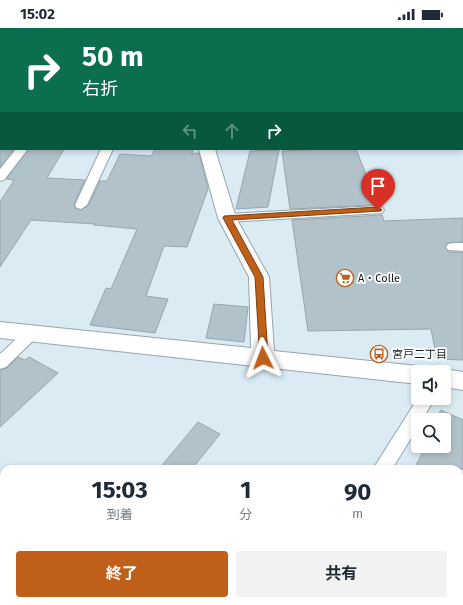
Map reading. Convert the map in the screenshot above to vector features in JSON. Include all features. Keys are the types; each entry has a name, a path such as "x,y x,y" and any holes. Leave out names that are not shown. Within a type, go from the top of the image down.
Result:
{"street":[{"path":"207,150 227,218 259,277 263,358"},
{"path":"0,330 411,374"},
{"path":"451,379 463,381"}],"lane":[{"path":"0,177 21,150"},
{"path":"81,205 107,150"},
{"path":"227,218 378,210"},
{"path":"0,363 32,333"},
{"path":"385,465 423,405"}],"building":[{"path":"0,150 13,150 0,167"},
{"path":"28,150 63,150 47,178 85,180 74,204 76,209 81,210 88,206 100,181 107,181 120,154 151,156 154,150 193,150 192,154 199,153 208,189 187,247 164,246 146,296 168,299 155,333 90,325 106,288 111,289 137,229 94,225 95,224 31,220 0,267 0,202 14,180 6,179"},
{"path":"279,150 268,207 236,209 250,151"},
{"path":"356,150 378,205 290,209 282,151"},
{"path":"382,215 384,221 463,218 463,242 448,243 445,246 448,252 463,252 463,360 437,359 431,329 308,331 292,220"},
{"path":"214,304 248,307 244,342 206,338"},
{"path":"18,357 25,360 29,357 58,373 0,427 0,370 7,368"},
{"path":"441,410 448,413 439,413"},
{"path":"451,415 463,420 463,465 416,465 422,453 451,453"},
{"path":"198,422 220,434 195,465 162,465"}],"place":[{"name":"A・Colle","path":"345,278"},
{"name":"宮戸二丁目","path":"379,354"}],"route":[{"path":"263,358 259,277 227,218 378,210"}]}
